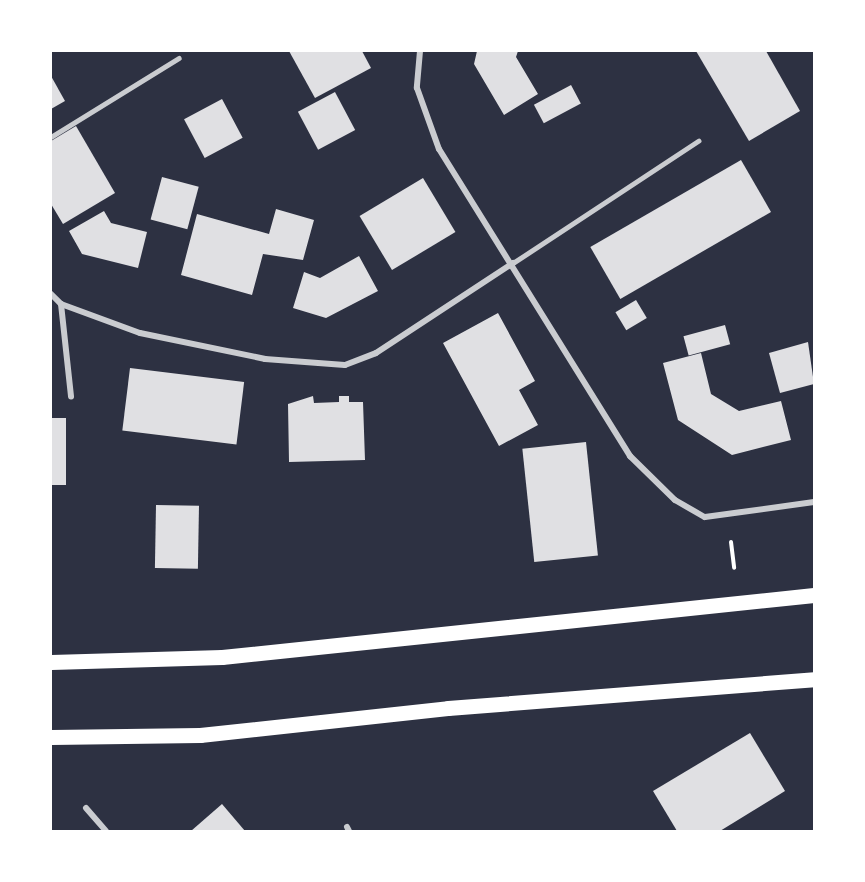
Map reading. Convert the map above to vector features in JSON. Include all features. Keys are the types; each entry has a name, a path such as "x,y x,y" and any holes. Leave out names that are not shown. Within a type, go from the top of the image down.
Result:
{"main road":[{"path":"51,662 222,657 814,594"},
{"path":"51,737 200,735 448,708 814,679"}],"street":[{"path":"420,51 417,87 439,149 513,263 630,456 675,500 705,517 814,502"},
{"path":"51,294 61,304 140,333 265,359 345,365 376,353 513,263"},
{"path":"61,304 71,396"},
{"path":"86,808 106,831"}],"lane":[{"path":"51,137 179,57"},
{"path":"513,263 698,141"}],"building":[{"path":"289,51 362,51 371,68 315,98"},
{"path":"477,51 518,51 516,57 538,94 504,115 474,64"},
{"path":"696,51 766,51 800,111 749,141"},
{"path":"51,76 65,101 51,109"},
{"path":"571,85 581,104 544,123 534,105"},
{"path":"335,92 355,130 318,150 298,112"},
{"path":"222,99 243,138 205,158 184,119"},
{"path":"76,126 115,193 63,224 51,204 51,141"},
{"path":"741,160 771,212 620,299 590,247"},
{"path":"162,177 199,187 187,229 151,220"},
{"path":"423,178 455,232 392,270 360,216"},
{"path":"276,209 314,220 303,260 263,254 252,295 181,275 197,214 269,234"},
{"path":"104,211 111,223 147,232 138,268 82,254 69,231"},
{"path":"359,256 378,291 326,318 293,308 304,272 320,278"},
{"path":"636,300 647,318 626,330 615,312"},
{"path":"498,313 535,381 519,390 538,425 499,446 443,343"},
{"path":"725,325 730,344 689,355 683,336"},
{"path":"808,342 814,384 780,393 769,353"},
{"path":"701,353 711,394 739,411 781,401 791,440 732,455 678,420 663,363"},
{"path":"130,368 244,382 236,445 122,431"},
{"path":"313,396 314,403 339,402 339,396 349,396 349,402 363,402 365,460 289,462 288,404"},
{"path":"51,418 66,418 66,485 51,485"},
{"path":"586,442 598,555 534,562 522,449"},
{"path":"156,505 199,506 198,569 155,568"},
{"path":"750,733 785,791 720,831 677,831 653,791"},
{"path":"222,804 245,831 191,831"}]}
